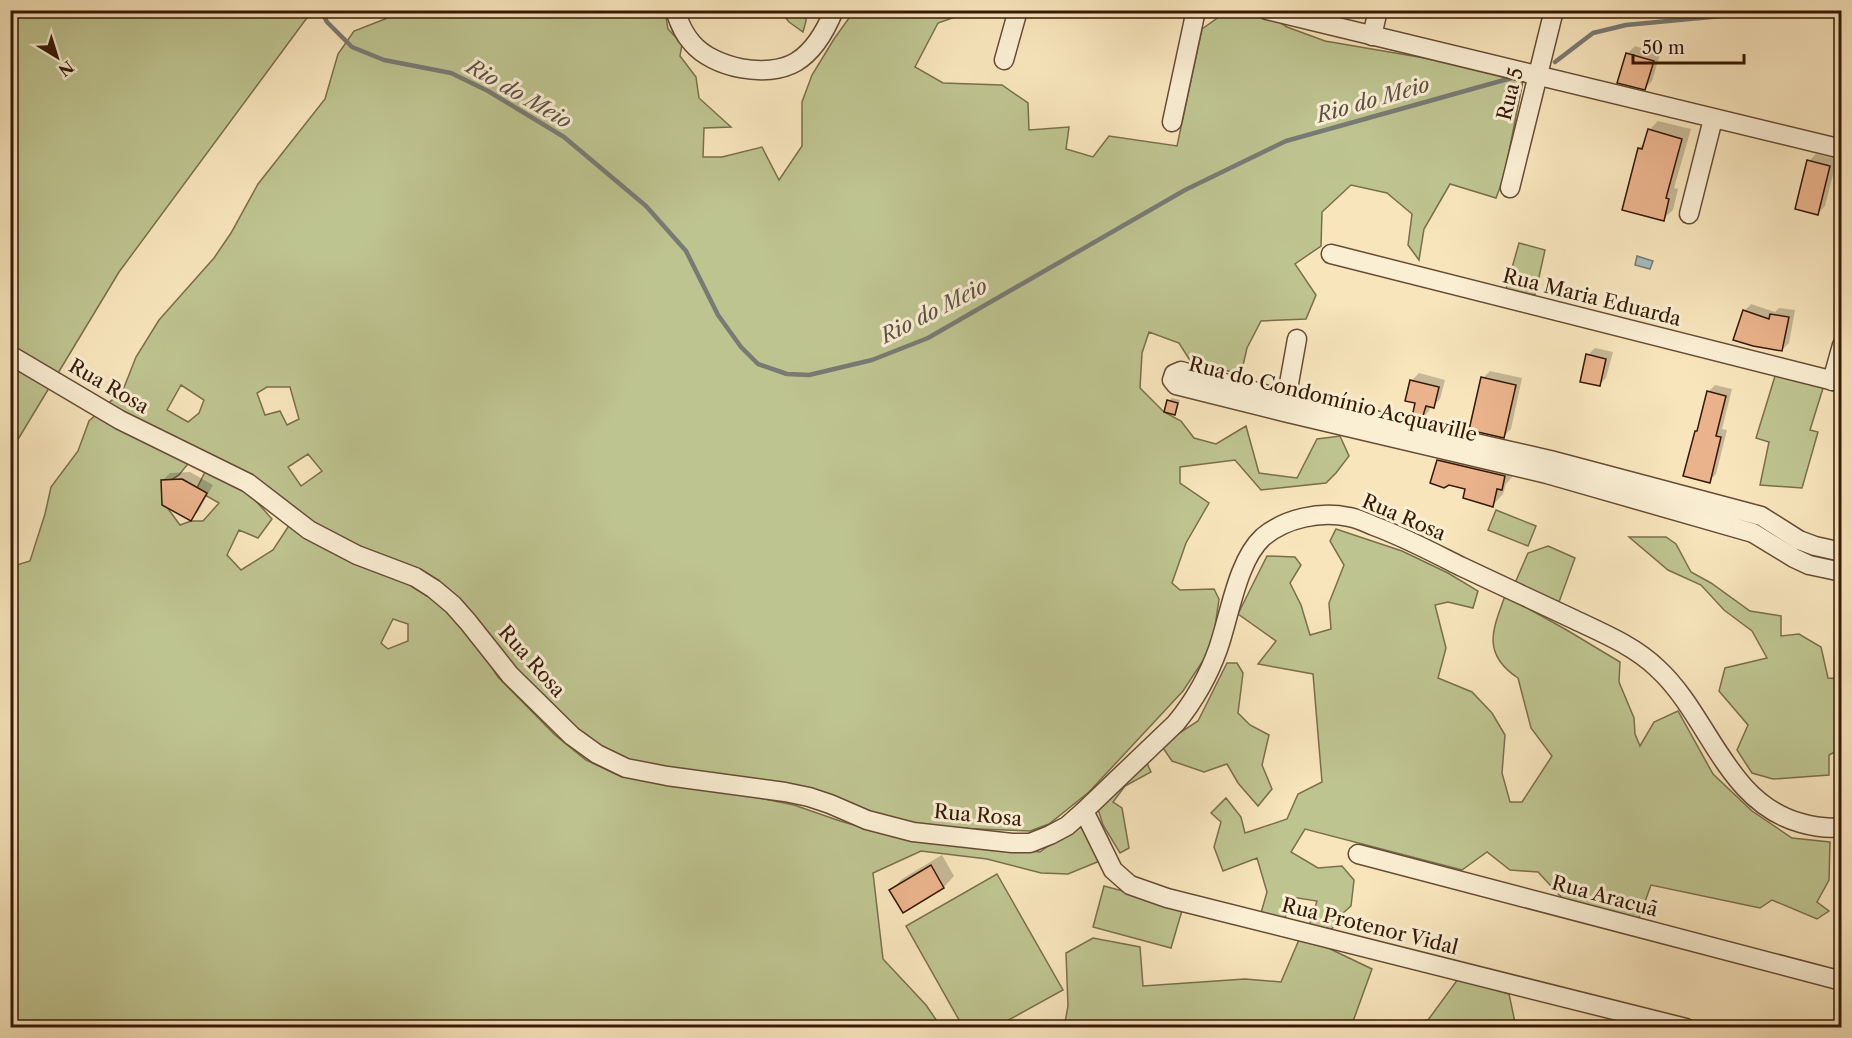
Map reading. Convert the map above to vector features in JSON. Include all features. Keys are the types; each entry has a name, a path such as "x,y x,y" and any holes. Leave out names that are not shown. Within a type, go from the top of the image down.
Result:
{"street":[{"path":"675,10 680,27 699,51 716,61 733,67 755,70 772,70 794,63 812,50 834,10"},
{"path":"1004,60 1018,10"},
{"path":"1172,122 1196,10"},
{"path":"1267,10 1842,149"},
{"path":"1372,36 1378,10"},
{"name":"Rua 5","path":"1510,188 1554,10"},
{"path":"1689,214 1713,118"},
{"name":"Rua Maria Eduarda","path":"1331,254 1837,382"},
{"path":"1285,406 1297,339"},
{"path":"1837,382 1842,345"},
{"name":"Rua Rosa","path":"10,355 120,420 248,483 309,530 357,555 415,578 434,589 468,621 510,675 572,736 597,754 626,768 809,796 867,820 903,830 1012,843 1030,843 1050,835 1084,812 1176,723 1197,695 1207,676 1217,651 1242,568 1250,553 1264,536 1300,518 1321,514 1350,517 1388,531 1636,651 1657,668 1680,695 1699,720 1725,763 1743,786 1766,807 1802,823 1828,829 1842,827"},
{"name":"Rua do Condomínio Acquaville","path":"1285,406 1181,371 1174,374 1172,380 1176,385 1285,406 1548,467 1680,504 1753,533 1809,565 1842,572"},
{"name":"Rua do Condomínio Acquaville","path":"1680,504 1761,516 1799,540 1842,552"},
{"path":"1809,565 1815,546"},
{"name":"Rua Protenor Vidal","path":"1084,812 1113,870 1130,885 1179,901 1686,1028"},
{"name":"Rua Aracuã","path":"1358,854 1842,981"}],"green space":[{"path":"11,11 312,11 119,272 11,451"},
{"path":"400,11 665,11 668,29 682,44 680,56 696,77 699,98 731,127 704,128 703,157 722,157 762,147 779,180 802,146 802,102 812,75 854,11 972,11 938,23 915,67 943,83 1002,85 1028,103 1029,130 1069,127 1066,149 1093,157 1109,136 1177,146 1202,29 1219,17 1250,11 1262,11 1287,27 1325,41 1489,69 1523,81 1504,177 1496,198 1450,184 1424,229 1419,260 1408,245 1412,214 1387,193 1351,185 1322,212 1321,246 1295,264 1316,295 1306,319 1261,321 1247,348 1241,374 1191,362 1179,343 1149,332 1142,353 1140,388 1164,412 1181,421 1194,438 1216,444 1246,426 1259,473 1297,478 1317,439 1340,436 1349,456 1326,483 1261,490 1235,460 1180,467 1180,483 1209,503 1186,543 1172,583 1180,590 1214,589 1219,599 1212,647 1183,691 1089,792 1049,824 1030,831 927,827 883,818 809,788 639,765 576,732 473,639 498,677 555,735 586,760 622,777 679,782 794,805 893,836 1040,852 1073,827 1085,828 1102,860 1068,874 1041,873 987,859 921,851 873,873 883,959 926,1005 941,1027 11,1027 10,567 30,561 51,487 78,451 89,421 123,390 136,357 159,320 214,258 231,233 258,184 325,99 338,54 354,31","holes":["181,385 204,400 199,413 188,422 167,410","267,387 290,387 299,419 287,425 280,411 265,415 257,393","308,454 322,471 301,486 288,467","191,460 252,477 290,524 273,550 241,570 227,555 239,530 258,538 272,519 239,482 206,470 196,490 219,503 203,521 191,521 180,525 166,506 165,484 179,475","393,619 408,624 408,641 388,649 381,643"]},
{"path":"780,11 806,11 803,32 789,22"},
{"path":"1519,243 1545,250 1535,295 1506,289"},
{"path":"1776,373 1824,385 1810,430 1818,432 1802,488 1760,485 1769,442 1756,438"},
{"path":"1496,510 1536,526 1528,546 1488,530"},
{"path":"1336,529 1402,551 1448,573 1478,591 1473,608 1448,602 1435,605 1446,648 1438,678 1472,692 1492,713 1505,735 1502,773 1510,802 1522,802 1552,756 1531,728 1518,678 1499,660 1495,651 1493,641 1496,620 1505,596 1620,662 1619,682 1634,718 1635,734 1640,746 1654,722 1678,711 1713,774 1752,811 1792,838 1830,842 1829,880 1817,902 1829,911 1817,919 1772,900 1760,908 1651,885 1639,918 1563,899 1538,872 1510,870 1487,852 1462,870 1305,829 1291,852 1318,868 1342,866 1354,880 1351,906 1342,914 1332,929 1309,926 1317,901 1292,897 1284,921 1261,913 1267,892 1257,858 1223,871 1214,847 1221,822 1211,813 1226,798 1241,817 1245,833 1287,819 1298,794 1322,782 1313,674 1258,664 1276,641 1238,614 1267,556 1295,557 1301,565 1290,583 1301,605 1310,635 1331,629 1329,603 1344,565 1330,541"},
{"path":"1629,537 1666,537 1676,544 1691,572 1711,583 1750,611 1781,616 1781,636 1799,634 1821,647 1828,678 1841,679 1841,749 1829,755 1829,775 1773,779 1752,773 1737,750 1748,725 1719,691 1725,668 1767,658 1752,631 1724,610 1701,585 1668,570"},
{"path":"1548,546 1575,558 1559,602 1515,583 1528,553"},
{"path":"1227,663 1237,663 1243,673 1238,713 1250,725 1269,735 1262,765 1272,789 1258,806 1238,783 1227,764 1204,772 1172,761 1161,745 1198,721"},
{"path":"1145,759 1151,772 1125,786 1113,802 1122,808 1129,848 1120,853 1103,825 1097,806"},
{"path":"997,874 1063,990 996,1027 963,1027 906,926"},
{"path":"1104,886 1183,907 1171,948 1093,927"},
{"path":"1301,935 1372,969 1351,1027 1064,1028 1068,1006 1066,953 1093,938 1140,947 1143,986 1245,979 1281,982"},
{"path":"1458,979 1509,994 1516,1027 1353,1028 1428,1020"}],"water":[{"path":"1637,256 1653,261 1650,269 1635,265"}],"building":[{"path":"1626,53 1654,61 1645,90 1617,83"},
{"path":"1648,129 1682,139 1666,198 1669,199 1664,221 1622,210 1638,148 1642,149"},
{"path":"1807,160 1830,166 1818,215 1795,209"},
{"path":"1743,310 1769,319 1770,314 1789,317 1782,351 1733,340"},
{"path":"1586,354 1606,359 1600,386 1580,382"},
{"path":"1481,377 1516,385 1504,438 1469,430"},
{"path":"1410,380 1439,387 1434,408 1426,406 1422,419 1412,417 1415,403 1405,401"},
{"path":"1707,391 1726,396 1716,436 1721,437 1710,483 1683,476"},
{"path":"1167,400 1178,403 1175,415 1164,412"},
{"path":"1437,460 1505,476 1502,490 1497,489 1493,507 1463,498 1465,489 1449,485 1444,488 1430,483"},
{"path":"182,479 207,493 191,521 162,505 161,480"},
{"path":"931,865 944,888 903,913 889,890"}],"waterway":[{"name":"Rio do Meio","path":"321,10 327,22 352,47 384,60 451,73 488,91 564,137 646,206 686,251 718,315 741,347 758,364 787,374 809,375 872,360 928,338 1185,190 1286,141 1515,77"},
{"name":"Rio do Meio","path":"1555,62 1593,33 1626,25 1784,10"}]}
